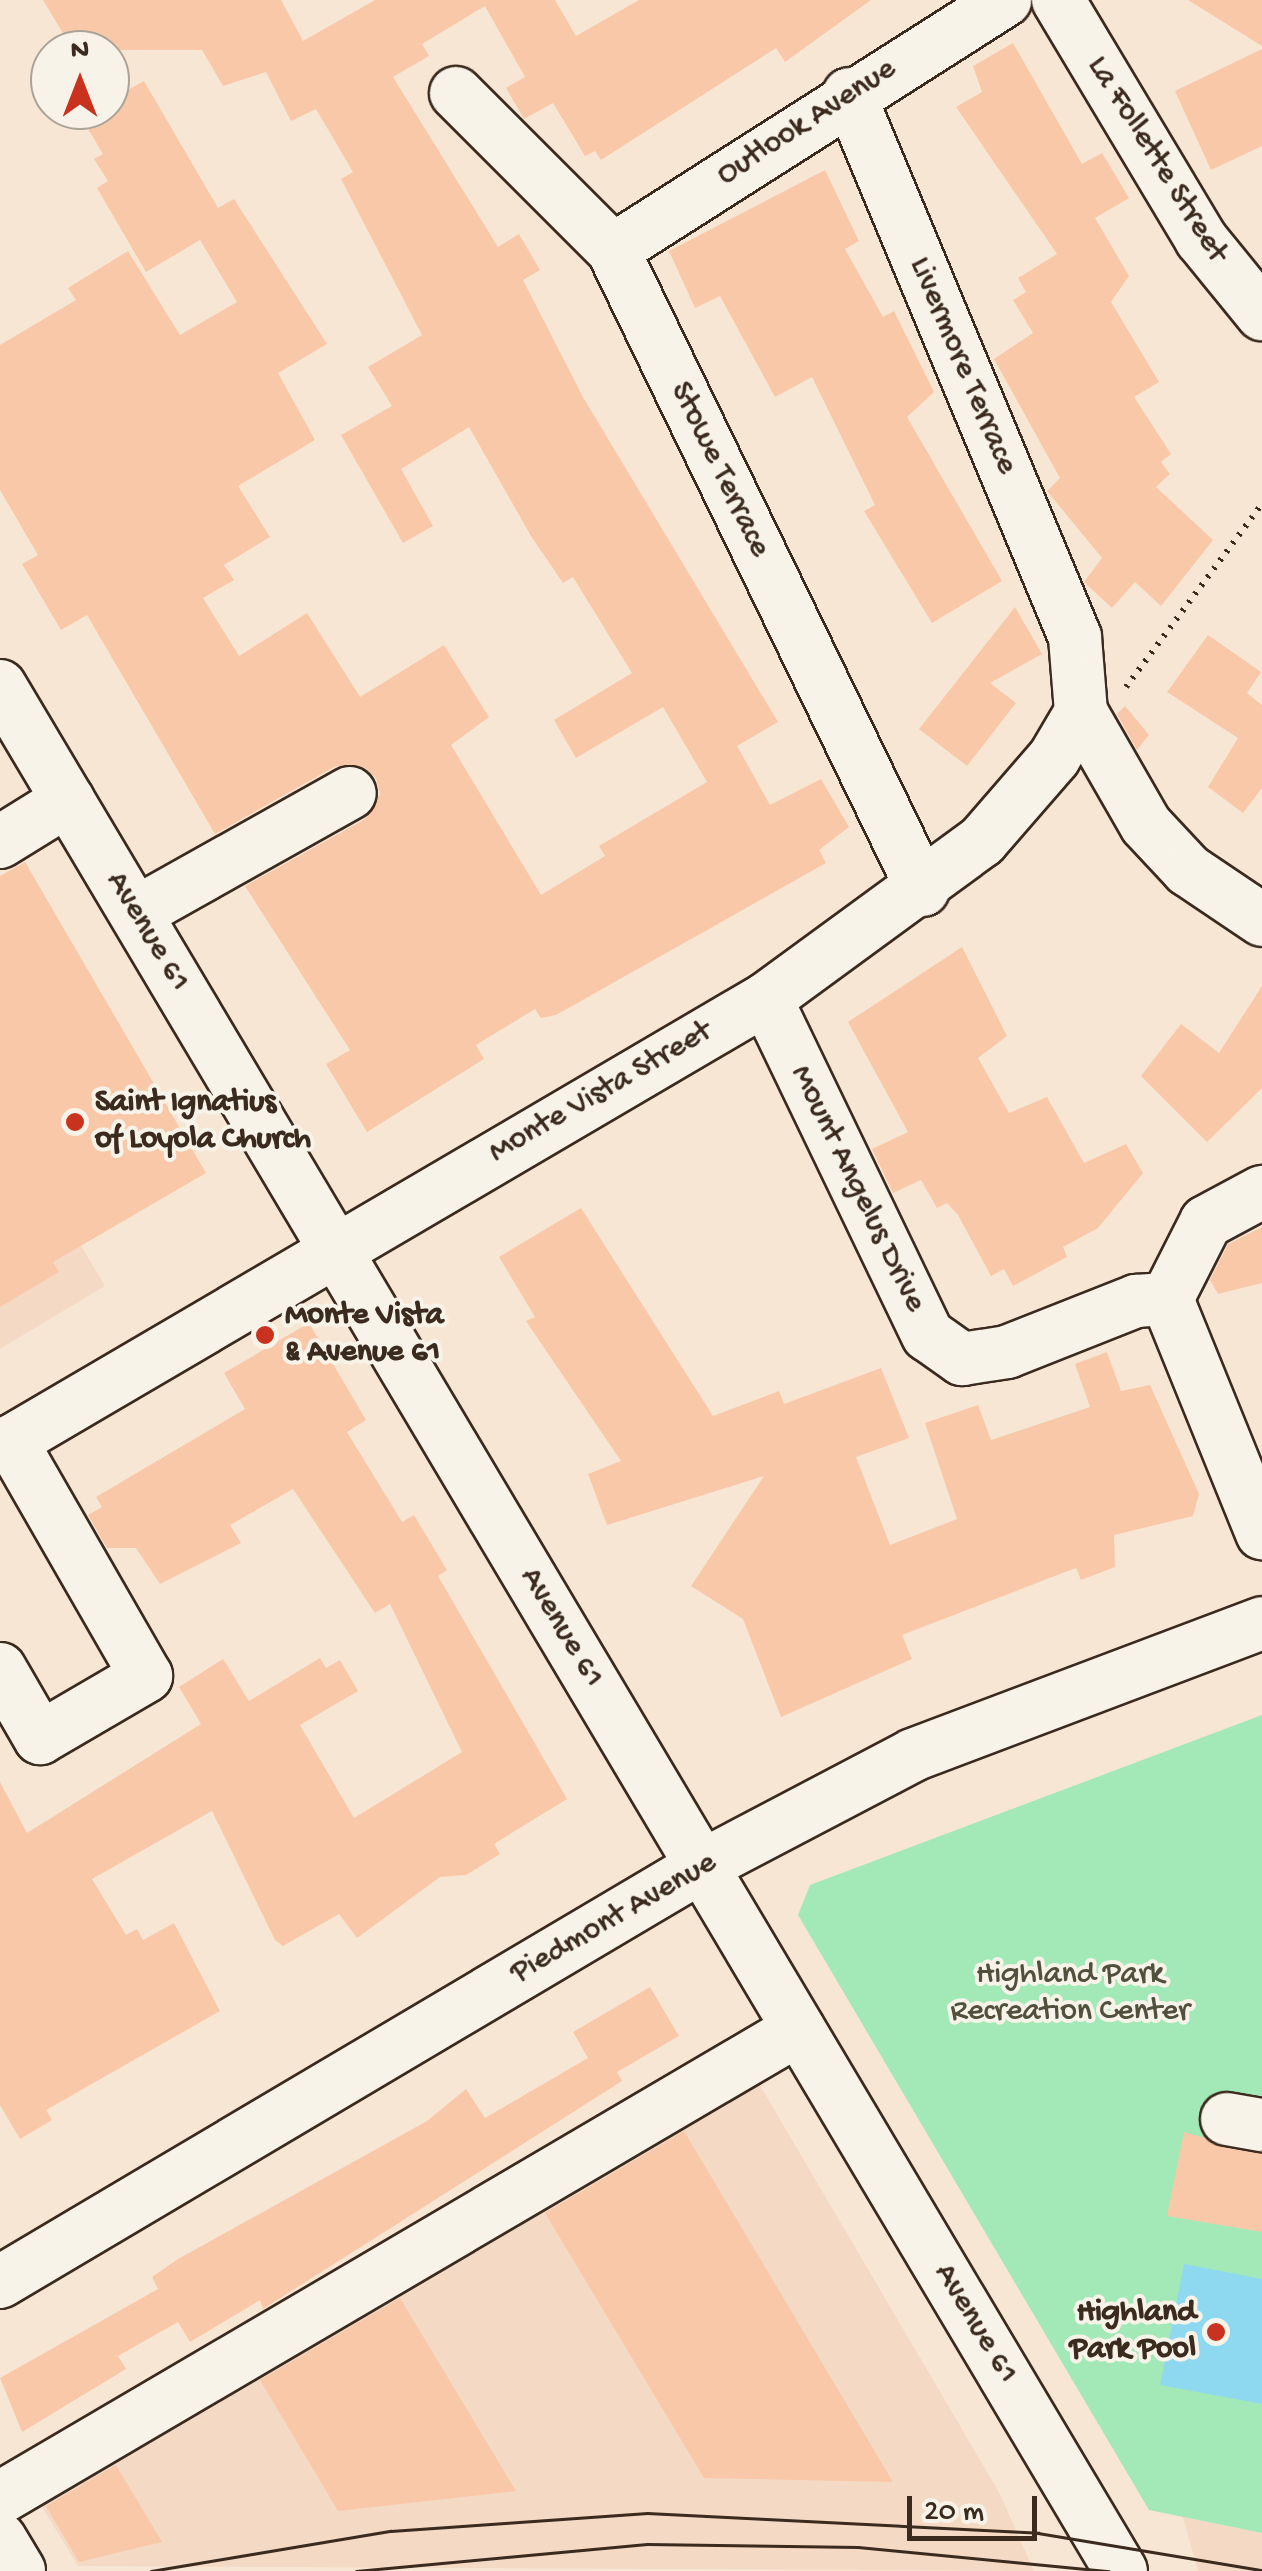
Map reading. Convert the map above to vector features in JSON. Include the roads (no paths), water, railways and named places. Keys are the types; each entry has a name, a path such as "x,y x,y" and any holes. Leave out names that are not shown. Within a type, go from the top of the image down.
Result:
{"street":[{"name":"Outlook Avenue","path":"612,250 849,94 1004,0"},
{"name":"La Follette Street","path":"1058,0 1200,239 1262,314"},
{"name":"Stowe Terrace","path":"456,93 612,250 923,890"},
{"name":"Livermore Terrace","path":"849,94 1075,637 1081,712"},
{"name":"Avenue 61","path":"0,686 1121,2571"},
{"name":"Monte Vista Street","path":"5,1445 766,999 923,890 982,841 1081,712"},
{"path":"1081,712 1146,825 1188,870 1262,920"},
{"path":"136,914 350,793"},
{"path":"0,842 68,800"},
{"name":"Mount Angelus Drive","path":"766,999 928,1335 962,1359 1007,1352 1136,1301 1167,1300"},
{"path":"1262,1192 1206,1222 1167,1300 1262,1533"},
{"path":"0,1669 40,1738 146,1676 5,1445"},
{"name":"Piedmont Avenue","path":"0,2282 702,1866 913,1755 1262,1623"},
{"path":"0,2498 799,2029"},
{"path":"0,2539 19,2571"}],"water":[{"name":"Highland Park Pool","path":"1184,2264 1262,2279 1262,2404 1160,2385"}],"tram line":[{"path":"151,2571 391,2531 647,2513 1038,2533 1262,2570"},
{"path":"356,2571 647,2544 858,2547 1109,2571"}],"place":[{"name":"Saint Ignatius of Loyola Church","path":"75,1122"},
{"name":"Monte Vista & Avenue 61","path":"265,1335"},
{"name":"Highland Park Pool","path":"1216,2332"}],"park label":[{"name":"Highland Park Recreation Center","path":"1070,1994"}]}
